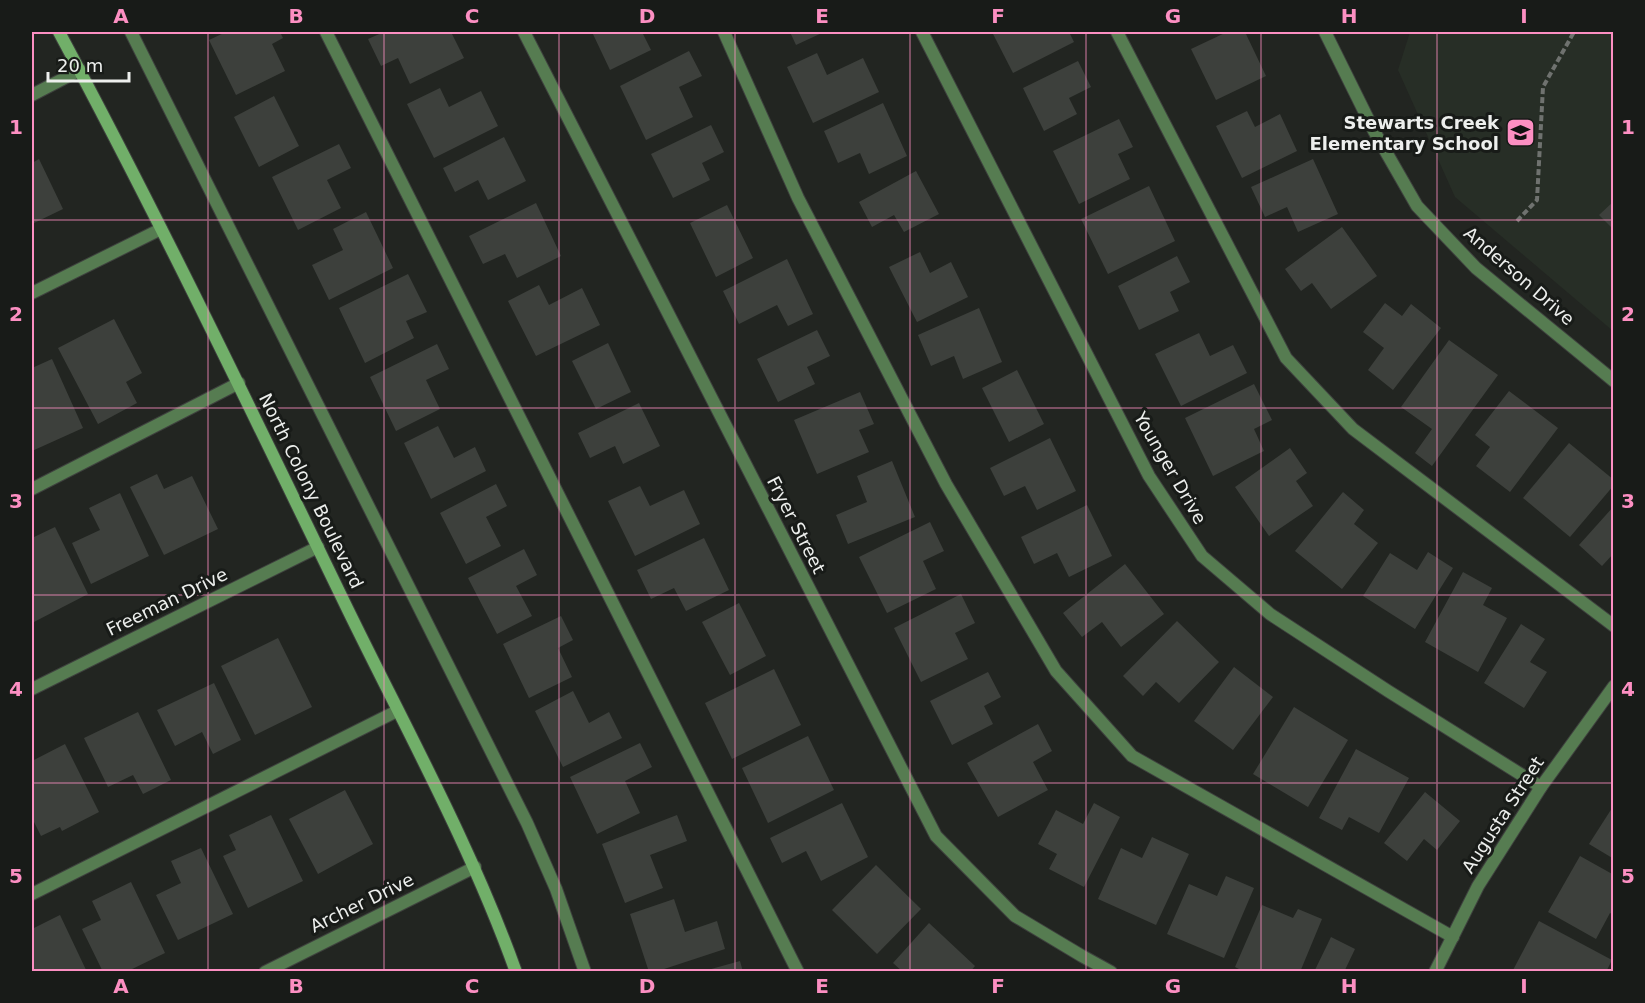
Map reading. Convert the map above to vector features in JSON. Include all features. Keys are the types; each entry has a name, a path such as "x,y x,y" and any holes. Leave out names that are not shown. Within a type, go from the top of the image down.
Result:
{"main road":[{"name":"North Colony Boulevard","path":"59,32 239,383 397,711 476,867 516,972"}],"street":[{"path":"131,32 527,823 556,889 585,972"},
{"path":"326,32 798,972"},
{"name":"Fryer Street","path":"524,32 936,836 1015,916 1111,972"},
{"path":"724,32 798,198 946,484 1056,671 1132,756 1454,937"},
{"name":"Younger Drive","path":"922,32 1149,476 1202,556 1270,614 1541,787"},
{"path":"1117,32 1286,358 1353,429 1614,626"},
{"name":"Anderson Drive","path":"1324,32 1374,131 1417,206 1476,268 1614,381"},
{"path":"32,95 80,70"},
{"path":"32,293 161,229"},
{"path":"32,489 239,383"},
{"name":"Freeman Drive","path":"32,689 318,547"},
{"name":"Augusta Street","path":"1436,972 1478,886 1541,787 1614,686"},
{"path":"32,894 397,711"},
{"name":"Archer Drive","path":"265,972 476,867"}],"path":[{"path":"1517,220 1537,200 1543,87 1574,32"}],"shaded area":[{"name":"Stewarts Creek Elementary School","path":"1410,32 1613,32 1613,331 1455,197 1398,70"}],"building":[{"path":"226,32 280,32 283,38 272,44 285,71 236,95 209,40"},
{"path":"384,32 451,32 464,58 410,84 398,58 381,66 368,39"},
{"path":"592,32 642,32 651,50 610,70"},
{"path":"790,32 824,32 796,45"},
{"path":"992,32 1069,32 1074,42 1013,73"},
{"path":"1227,32 1245,32 1266,76 1216,100 1191,49"},
{"path":"689,51 702,76 679,87 693,117 646,140 620,86"},
{"path":"817,53 827,75 863,58 879,92 813,123 787,67"},
{"path":"1078,61 1091,87 1069,98 1077,114 1044,131 1023,88"},
{"path":"440,88 449,107 481,91 498,126 434,158 407,104"},
{"path":"274,96 299,146 259,167 234,117"},
{"path":"883,103 907,156 869,174 860,153 838,163 824,131"},
{"path":"1247,111 1255,127 1280,114 1297,151 1242,178 1216,126"},
{"path":"1119,119 1133,147 1118,154 1130,179 1079,204 1053,151"},
{"path":"711,125 724,152 702,163 710,180 673,198 651,154"},
{"path":"504,137 526,181 488,200 478,180 455,192 443,168"},
{"path":"339,144 351,168 327,180 341,208 298,230 272,177"},
{"path":"39,159 63,209 32,224 32,163"},
{"path":"1313,159 1338,214 1298,232 1287,207 1265,217 1251,187"},
{"path":"916,171 939,214 904,232 894,215 872,227 859,202"},
{"path":"1149,186 1175,241 1108,274 1081,219"},
{"path":"1614,201 1614,230 1599,215"},
{"path":"536,203 561,256 517,278 505,254 483,264 469,236"},
{"path":"727,205 753,258 716,277 690,223"},
{"path":"366,212 393,268 329,300 312,265 343,250 333,229"},
{"path":"1342,227 1377,276 1331,309 1312,283 1301,291 1285,269"},
{"path":"920,252 930,273 951,262 968,297 917,322 889,267"},
{"path":"1177,256 1190,282 1170,292 1179,311 1139,330 1118,286"},
{"path":"787,259 813,314 788,326 777,305 739,324 723,291"},
{"path":"408,274 427,312 406,321 414,338 365,363 339,308"},
{"path":"539,285 549,305 582,288 600,325 536,356 508,301"},
{"path":"1385,303 1402,316 1411,304 1441,328 1393,390 1368,370 1384,348 1363,332"},
{"path":"979,308 1002,362 963,379 954,356 931,366 918,335"},
{"path":"114,319 142,373 126,382 137,403 98,424 58,348"},
{"path":"817,330 830,356 807,367 815,384 778,402 757,359"},
{"path":"1199,333 1210,356 1233,345 1247,373 1181,406 1155,354"},
{"path":"1449,340 1498,375 1432,466 1415,453 1432,429 1401,407"},
{"path":"608,343 631,392 596,409 572,361"},
{"path":"437,344 449,369 426,380 440,409 396,431 370,377"},
{"path":"52,359 83,428 32,451 32,368"},
{"path":"1017,370 1044,424 1009,442 982,388"},
{"path":"1254,384 1272,420 1254,429 1264,451 1213,476 1185,418"},
{"path":"1509,391 1558,428 1510,492 1476,466 1490,447 1475,435"},
{"path":"860,392 874,424 859,430 869,452 817,474 794,420"},
{"path":"639,403 660,446 623,464 615,446 590,458 578,433"},
{"path":"438,426 454,458 475,447 486,471 431,499 404,443"},
{"path":"1050,438 1076,491 1037,510 1025,486 1004,496 990,468"},
{"path":"1569,443 1614,480 1614,485 1570,537 1523,498"},
{"path":"1290,448 1307,473 1296,481 1313,506 1269,536 1235,487"},
{"path":"892,461 915,517 848,544 836,515 867,502 857,476"},
{"path":"157,474 164,489 192,476 218,529 164,555 130,487"},
{"path":"496,484 507,506 486,517 501,546 466,564 440,513"},
{"path":"640,486 650,506 684,490 700,524 635,556 608,501"},
{"path":"1343,492 1364,510 1354,524 1378,543 1342,589 1295,551"},
{"path":"120,493 149,556 91,584 72,543 100,530 89,508"},
{"path":"1087,505 1112,556 1069,577 1057,553 1034,564 1021,537"},
{"path":"1614,506 1614,553 1602,566 1579,545"},
{"path":"930,522 944,551 923,561 936,589 887,613 859,557"},
{"path":"55,527 88,594 32,623 32,538"},
{"path":"704,538 729,590 686,611 674,588 651,599 637,570"},
{"path":"524,549 537,575 516,586 532,616 497,634 468,578"},
{"path":"1428,552 1453,568 1415,629 1363,596 1390,553 1417,570"},
{"path":"1125,564 1164,614 1121,647 1102,622 1082,637 1063,613"},
{"path":"1463,572 1492,588 1483,605 1507,618 1478,672 1425,642"},
{"path":"961,594 975,623 955,633 968,659 921,682 894,628"},
{"path":"739,603 766,656 730,675 702,622"},
{"path":"561,616 573,640 558,648 572,677 529,698 503,644"},
{"path":"1177,621 1219,662 1179,703 1156,682 1143,696 1123,676"},
{"path":"1521,624 1545,639 1530,662 1547,672 1524,708 1484,683"},
{"path":"278,638 312,707 255,735 221,666"},
{"path":"1234,667 1273,697 1233,750 1194,721"},
{"path":"774,669 801,725 732,759 705,703"},
{"path":"988,672 1001,697 984,706 993,724 952,745 930,701"},
{"path":"214,683 241,740 213,754 202,732 175,746 157,710"},
{"path":"573,691 589,723 609,712 622,738 563,767 535,711"},
{"path":"1294,707 1348,740 1308,807 1253,774"},
{"path":"138,712 171,780 143,794 133,775 108,787 84,738"},
{"path":"1038,724 1052,751 1033,762 1048,790 998,817 967,763"},
{"path":"808,736 834,790 768,823 742,768"},
{"path":"640,743 652,767 625,781 640,813 597,834 570,777"},
{"path":"65,744 99,812 62,831 60,827 41,836 32,818 32,761"},
{"path":"1356,749 1409,778 1379,833 1349,817 1342,830 1319,818"},
{"path":"345,790 373,844 318,874 289,819"},
{"path":"1425,792 1460,821 1437,850 1424,839 1407,861 1384,843"},
{"path":"842,803 868,857 821,881 806,851 782,863 770,838"},
{"path":"1094,803 1120,817 1084,887 1049,869 1057,854 1038,844 1056,810 1083,824"},
{"path":"1614,805 1614,859 1589,844"},
{"path":"271,815 303,881 248,908 223,856 236,850 229,835"},
{"path":"677,815 687,841 650,855 663,888 625,903 602,844"},
{"path":"1152,837 1189,854 1156,925 1098,899 1121,848 1142,858"},
{"path":"201,848 233,914 178,940 156,895 181,883 171,861"},
{"path":"1580,856 1614,875 1614,915 1610,913 1596,939 1548,912"},
{"path":"876,865 921,909 877,954 832,910"},
{"path":"1226,876 1254,888 1224,958 1167,934 1189,884 1217,896"},
{"path":"131,882 165,953 126,972 103,972 82,929 101,920 92,901"},
{"path":"674,899 685,932 717,921 725,949 649,972 630,914"},
{"path":"1262,905 1293,918 1298,909 1322,919 1300,972 1245,972 1235,967"},
{"path":"60,915 87,972 32,972 32,929"},
{"path":"1539,921 1612,960 1606,972 1512,972"},
{"path":"929,923 975,966 970,972 903,972 893,963"},
{"path":"1331,937 1355,949 1344,972 1314,972"},
{"path":"740,961 743,972 704,972 704,971"}],"place":[{"name":"Stewarts Creek Elementary School","path":"1520,133"}]}
